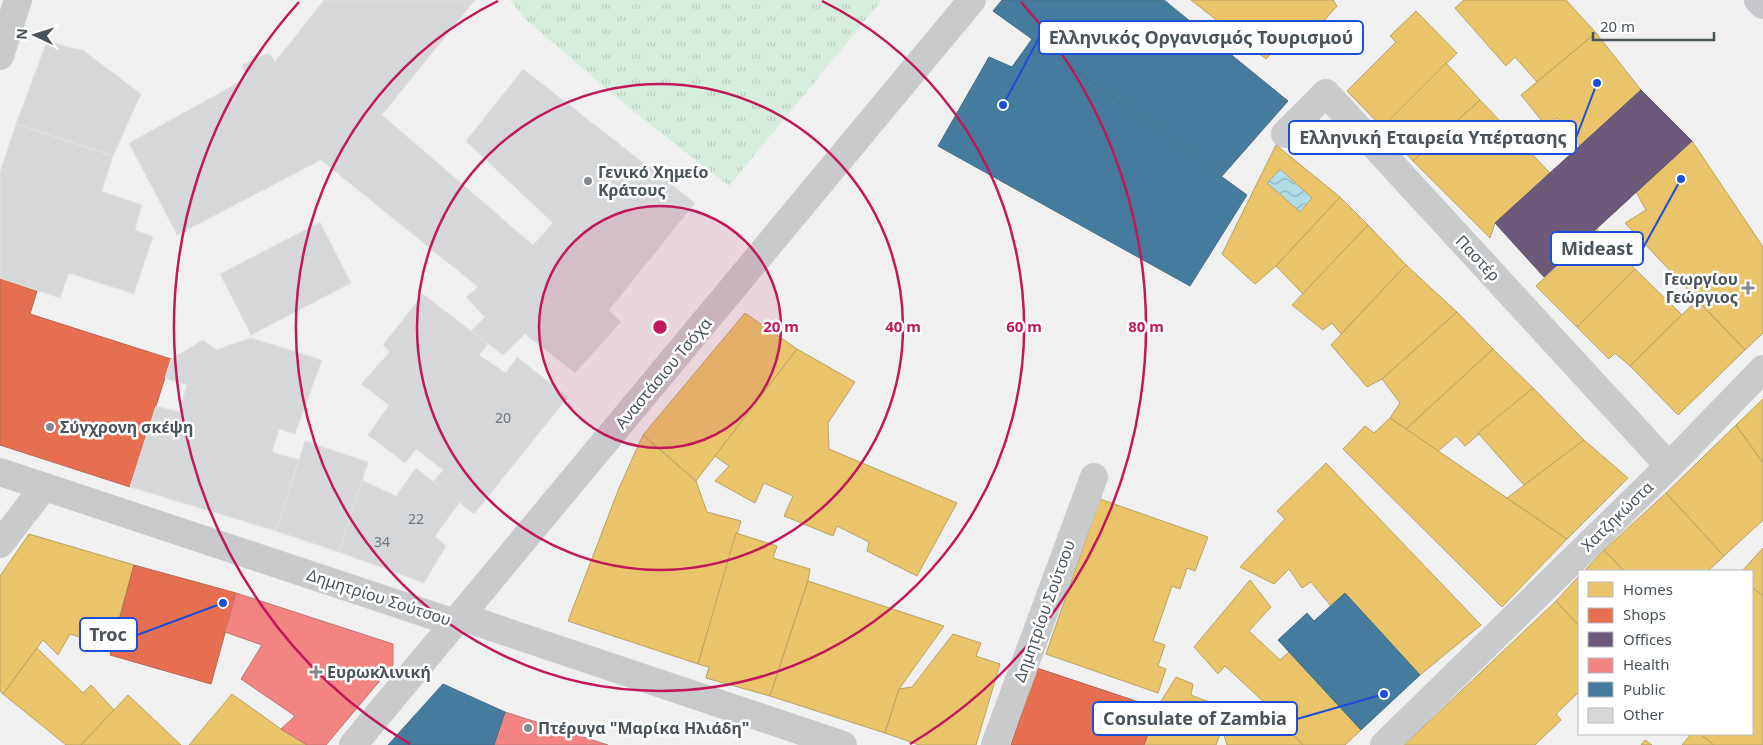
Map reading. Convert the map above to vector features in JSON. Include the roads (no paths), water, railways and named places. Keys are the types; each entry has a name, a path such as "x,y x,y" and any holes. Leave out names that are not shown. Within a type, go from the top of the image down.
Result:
{"main road":[{"path":"1758,0 1763,5"}],"street":[{"path":"0,56 18,0"},
{"name":"Αναστάσιου Τσόχα","path":"353,745 972,0"},
{"name":"Παστέρ","path":"1285,134 1326,92 1669,466"},
{"name":"Χατζηκώστα","path":"1384,745 1669,466 1763,369"},
{"name":"Δημητρίου Σούτσου","path":"0,472 455,623 468,619 843,745"},
{"name":"Δημητρίου Σούτσου","path":"995,745 1094,477"},
{"path":"0,544 44,487"}],"water":[{"path":"1280,169 1312,198 1300,212 1267,183"}],"place":[{"name":"Ελληνική Εταιρεία Υπέρτασης","path":"1597,83"},
{"name":"Ελληνικός Οργανισμός Τουρισμού","path":"1003,105"},
{"name":"Mideast","path":"1681,179"},
{"name":"Γενικό Χημείο Κράτους","path":"588,181"},
{"name":"Γεωργίου Γεώργιος","path":"1748,288"},
{"name":"Σύγχρονη σκέψη","path":"50,427"},
{"name":"Troc","path":"223,603"},
{"name":"Ευρωκλινική","path":"316,672"},
{"name":"Consulate of Zambia","path":"1384,694"},
{"name":"Πτέρυγα \"Μαρίκα Ηλιάδη\"","path":"528,728"}]}
